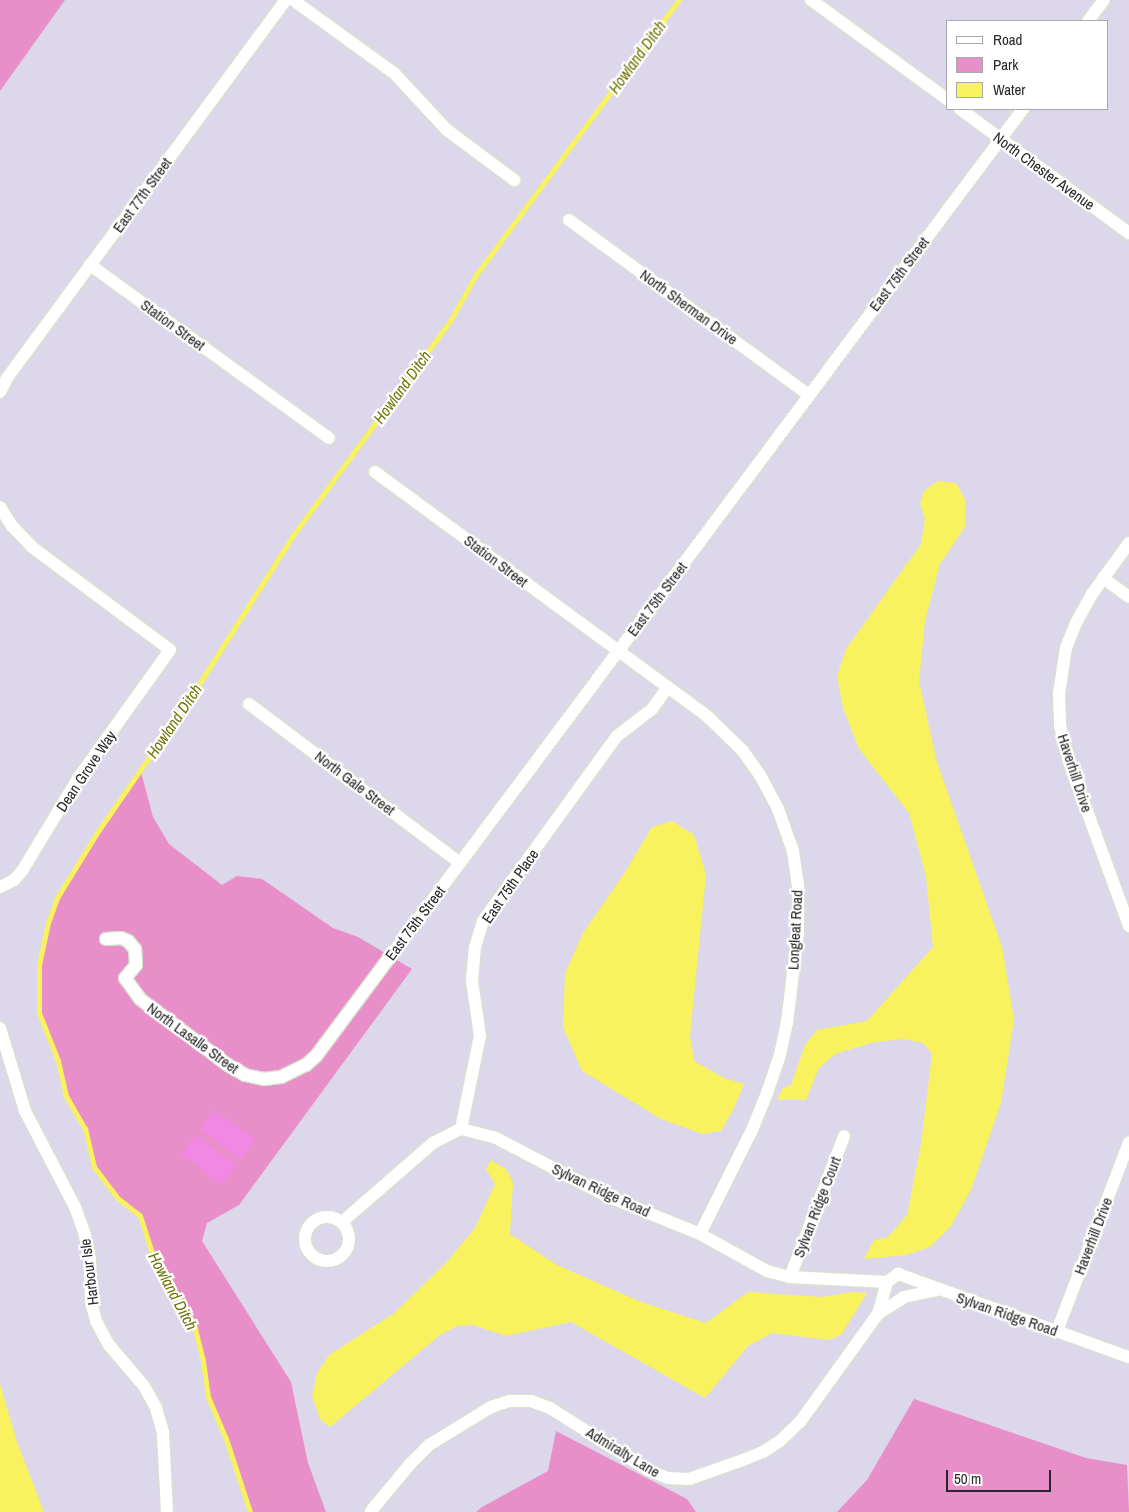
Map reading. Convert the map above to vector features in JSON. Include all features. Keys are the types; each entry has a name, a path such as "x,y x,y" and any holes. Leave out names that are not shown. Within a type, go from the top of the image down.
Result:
{"street":[{"name":"East 77th Street","path":"0,392 7,378 286,0"},
{"path":"294,0 394,73 447,130 514,180"},
{"path":"811,0 946,99"},
{"path":"1089,20 1104,0"},
{"name":"North Chester Avenue","path":"961,110 1129,233"},
{"name":"East 75th Street","path":"281,1078 306,1065 316,1056 1022,110"},
{"name":"North Sherman Drive","path":"569,220 809,395"},
{"name":"Station Street","path":"90,265 328,438"},
{"name":"Station Street","path":"375,472 617,652"},
{"name":"Dean Grove Way","path":"0,507 12,526 32,547 170,650 77,780 22,872 14,880 0,886"},
{"name":"Haverhill Drive","path":"1129,543 1085,605 1066,648 1060,673 1060,720 1070,765 1129,926"},
{"path":"1103,578 1129,597"},
{"name":"Longleat Road","path":"617,652 668,687 719,726 743,752 760,775 786,830 798,886 798,934 790,1002 780,1055 752,1130 700,1234"},
{"name":"East 75th Place","path":"461,1129 480,1036 472,981 474,947 483,921 617,736 652,709 668,687"},
{"name":"North Gale Street","path":"249,704 460,863"},
{"name":"North Lasalle Street","path":"106,939 121,938 132,946 137,955 136,966 125,978 140,999 152,1010 245,1075 264,1079 281,1078"},
{"name":"Harbour Isle","path":"0,1028 25,1112 72,1201 84,1232 90,1258 92,1302 96,1321 108,1345 148,1391 161,1420 167,1512"},
{"path":"342,1222 433,1143 461,1129"},
{"name":"Sylvan Ridge Road","path":"461,1129 494,1137 609,1197 700,1234 759,1267 790,1277 887,1282 898,1274 937,1290 1129,1358"},
{"name":"Sylvan Ridge Court","path":"790,1277 844,1136"},
{"name":"Haverhill Drive","path":"1056,1331 1129,1142"},
{"path":"878,1314 887,1282"},
{"name":"Admiralty Lane","path":"371,1511 414,1458 429,1445 491,1407 510,1401 531,1401 550,1408 648,1470 668,1478 689,1479 743,1460 763,1452 780,1441 800,1422 878,1314 904,1297 937,1290"}],"green space":[{"path":"0,0 65,0 0,91"},
{"path":"141,772 153,817 169,844 222,885 237,876 262,879 333,928 358,937 412,969 239,1205 207,1223 202,1241 291,1382 308,1463 326,1512 250,1512 226,1439 208,1397 203,1361 194,1324 153,1256 140,1216 118,1199 94,1167 85,1129 66,1096 58,1061 39,1013 39,965 48,923 57,898 97,833"},
{"path":"914,1399 1086,1458 1127,1465 1129,1512 837,1512 867,1480"},
{"path":"556,1431 687,1499 696,1512 476,1512 548,1471"}],"shaded area":[{"path":"214,1110 255,1140 241,1159 200,1129"},
{"path":"196,1135 236,1165 221,1184 182,1154"}],"water":[{"path":"938,481 956,483 965,500 965,527 940,564 925,621 919,682 937,762 1002,947 1014,1019 1001,1103 971,1190 951,1226 930,1247 906,1255 864,1259 874,1240 888,1237 907,1215 921,1144 932,1054 923,1043 904,1039 875,1042 835,1054 819,1068 806,1100 777,1100 783,1088 791,1085 805,1045 817,1030 867,1021 933,947 926,877 909,813 859,749 843,708 837,676 846,649 921,544 925,519 920,503 924,491"},
{"path":"672,821 694,835 706,875 690,1036 694,1061 724,1078 744,1084 733,1110 721,1131 702,1134 661,1119 582,1071 563,1027 565,973 583,933 625,872 652,827"},
{"path":"491,1160 507,1170 513,1183 510,1234 557,1265 641,1302 706,1323 748,1292 822,1297 852,1292 867,1293 841,1335 828,1340 772,1333 748,1346 705,1398 571,1322 506,1336 473,1325 457,1326 440,1335 330,1427 320,1419 312,1396 317,1373 329,1355 393,1314 445,1264 475,1228 495,1184 486,1169"},
{"path":"0,1384 17,1442 44,1512 0,1512"}],"waterway":[{"name":"Howland Ditch","path":"250,1512 226,1439 208,1397 203,1361 194,1324 153,1256 140,1216 118,1199 94,1167 85,1129 66,1096 58,1061 39,1013 39,965 48,923 57,898 97,833 196,689 292,537 450,321 476,275 679,0"}]}
